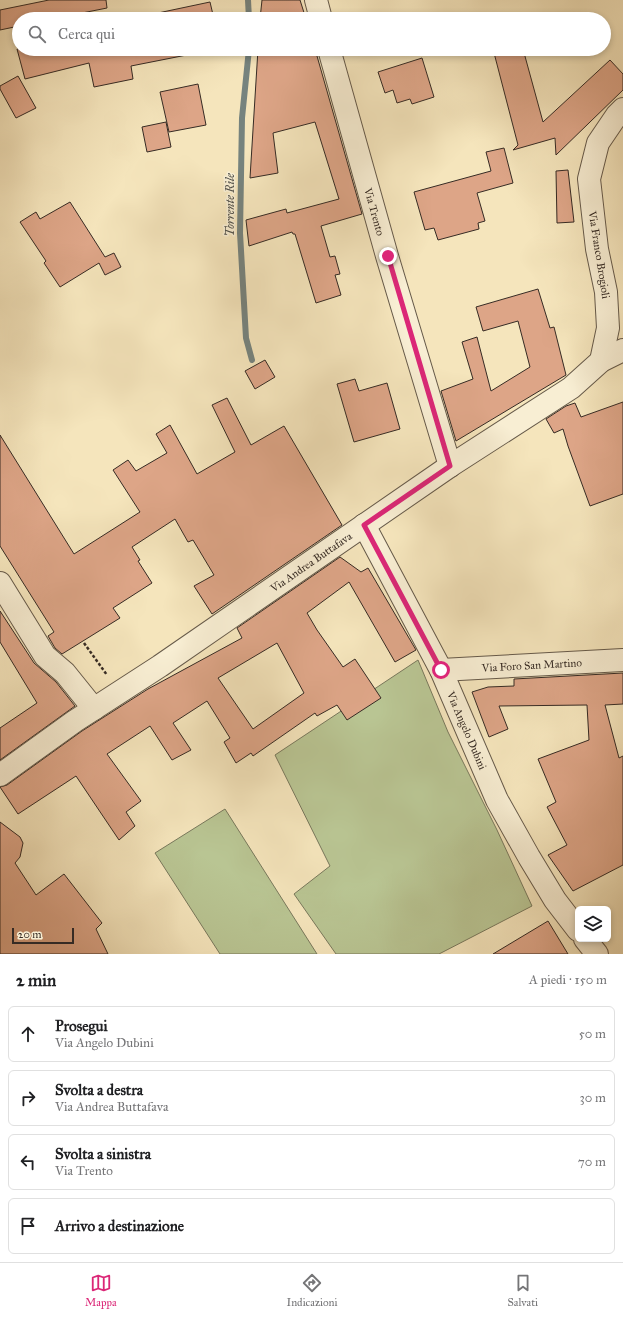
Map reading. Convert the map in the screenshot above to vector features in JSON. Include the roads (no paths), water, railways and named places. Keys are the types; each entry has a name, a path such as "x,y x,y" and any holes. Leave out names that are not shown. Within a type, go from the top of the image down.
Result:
{"street":[{"path":"316,0 319,12"},
{"name":"Via Trento","path":"331,56 450,466"},
{"name":"Via Franco Brogioli","path":"601,361 608,328 606,292 596,249 589,179 598,143 617,115 623,109"},
{"name":"Via Andrea Buttafava","path":"0,775 450,466 571,388 601,361 623,350"},
{"name":"Via Angelo Dubini","path":"364,525 441,670 497,800 528,857 555,900 575,926"},
{"path":"0,583 45,656 65,673 94,709"},
{"name":"Via Foro San Martino","path":"441,670 623,660"},
{"path":"587,942 597,954"}],"waterway":[{"name":"Torrente Rile","path":"248,0 249,12"},
{"name":"Torrente Rile","path":"248,56 242,118 240,233 246,338 252,360"}]}
